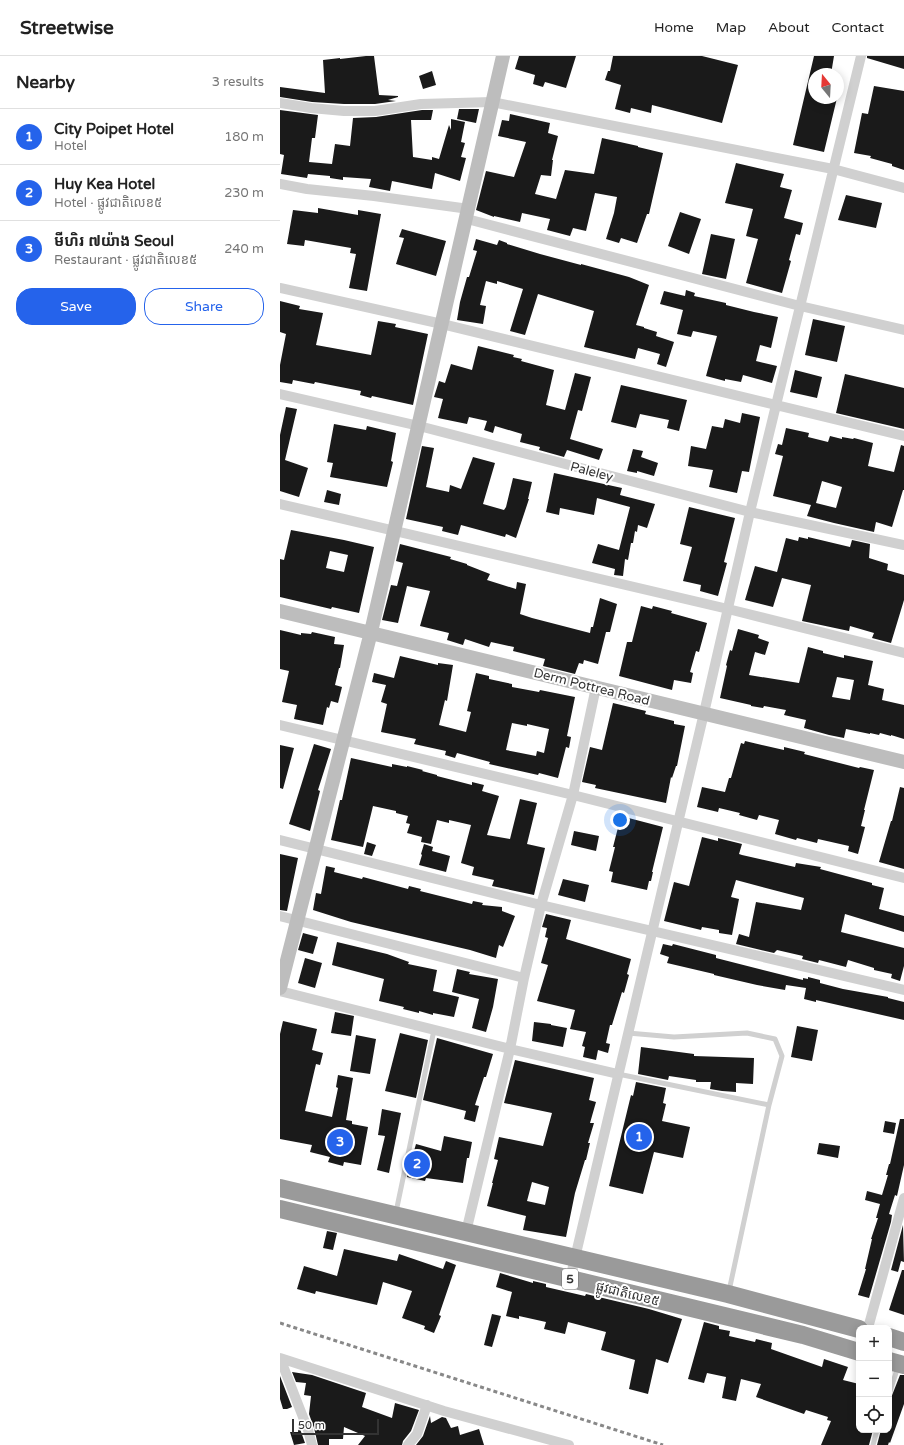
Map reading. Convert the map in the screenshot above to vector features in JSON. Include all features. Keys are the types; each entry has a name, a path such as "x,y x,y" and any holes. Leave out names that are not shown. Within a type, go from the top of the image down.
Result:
{"highway":[{"name":"ផ្លូវជាតិលេខ៥","path":"280,1188 728,1294 856,1328"},
{"name":"ផ្លូវជាតិលេខ៥","path":"280,1209 803,1335 856,1351"},
{"path":"892,1339 904,1342"}],"street":[{"path":"503,56 371,632 280,990 434,1030 618,1074"},
{"path":"570,1279 750,512 777,406 860,56"},
{"path":"280,103 344,111 368,111 421,104 492,102 833,169 904,188"},
{"path":"280,184 307,189 374,196 468,214 800,306 904,330"},
{"path":"280,288 442,324 904,436"},
{"name":"Paleley","path":"280,394 418,426 750,512 904,545"},
{"path":"280,504 728,609 904,653"},
{"name":"Derm Pottrea Road","path":"280,610 904,762"},
{"path":"466,1232 510,1048 541,905 572,795 596,687"},
{"path":"280,725 572,795 904,878"},
{"path":"280,840 541,905 904,990"},
{"path":"280,916 524,978"},
{"path":"869,1325 904,1198"},
{"path":"280,1358 427,1405 569,1445"},
{"path":"280,1358 308,1430 312,1445"},
{"path":"408,1445 417,1434 427,1405"}],"lane":[{"path":"395,1215 434,1030"},
{"path":"628,1033 674,1037 747,1033 774,1039 782,1056 769,1105 728,1294"},
{"path":"618,1074 769,1105"},
{"path":"892,1382 897,1363"},
{"path":"873,1445 877,1433"}],"building":[{"path":"374,56 379,95 398,96 388,100 396,101 375,104 344,104 312,102 280,97 280,87 325,93 323,60"},
{"path":"519,56 576,56 566,88 545,82 543,87 533,84 535,75 515,69"},
{"path":"613,56 702,56 738,65 722,123 652,105 651,113 631,108 630,113 615,109 621,85 605,80 608,71 610,71"},
{"path":"814,56 834,56 832,68 811,68"},
{"path":"867,56 904,56 904,69 867,58"},
{"path":"432,71 436,85 423,89 419,76"},
{"path":"808,81 808,104 836,104 824,152 793,145"},
{"path":"874,86 904,91 904,170 892,166 892,164 870,158 871,156 854,153 862,113 868,114"},
{"path":"459,109 479,109 476,123 457,119"},
{"path":"280,110 318,115 315,138 312,138 309,162 332,164 335,144 350,146 353,118 376,117 422,110 433,110 431,120 411,120 413,157 432,160 432,157 439,159 449,125 451,130 451,119 465,122 461,142 465,143 461,157 466,158 460,181 435,173 432,189 392,181 390,191 369,187 371,179 343,177 343,180 330,178 330,176 308,174 307,178 281,174 284,155 280,154"},
{"path":"510,114 550,123 548,133 558,136 552,160 551,176 541,175 535,194 556,199 565,170 594,174 602,138 663,153 649,214 647,214 637,243 621,238 619,243 606,239 617,197 595,193 586,231 573,228 570,236 547,230 550,219 522,213 520,222 494,217 476,210 486,171 514,177 526,142 498,136 502,120 509,121"},
{"path":"736,163 784,174 780,187 792,190 784,218 803,223 800,235 796,234 789,260 791,261 782,293 746,283 758,239 746,236 753,209 725,203"},
{"path":"846,195 882,203 876,228 838,220"},
{"path":"318,208 358,215 358,210 381,214 367,291 349,288 356,254 350,253 351,248 305,240 304,246 287,244 293,210 318,213"},
{"path":"680,212 701,219 689,254 668,246"},
{"path":"402,229 446,241 436,276 396,264 404,238 399,237"},
{"path":"711,234 735,239 726,279 702,274"},
{"path":"476,239 497,245 499,240 507,244 540,254 629,277 649,285 636,325 657,332 656,336 674,342 666,367 657,364 660,354 638,348 635,359 584,347 594,311 538,294 525,335 510,331 523,289 497,281 497,284 486,281 480,305 486,306 483,324 457,320 467,277 469,277 477,251 473,250"},
{"path":"686,290 695,293 694,296 778,317 771,348 760,345 756,361 777,366 772,383 743,375 741,382 725,379 725,381 706,376 717,336 693,331 691,337 677,334 683,310 660,304 664,291 685,296"},
{"path":"280,301 300,306 299,309 323,313 316,345 371,355 378,321 396,324 395,327 428,334 413,405 372,396 371,398 360,395 361,391 315,382 314,384 293,380 292,384 280,382 280,365 286,334 280,332"},
{"path":"813,319 845,326 837,362 805,355"},
{"path":"478,346 514,355 513,357 522,359 521,361 554,370 546,405 565,410 575,373 591,377 582,411 578,410 570,439 603,449 599,460 567,450 564,457 539,450 540,447 520,442 522,434 495,426 493,433 484,430 487,421 469,417 467,424 438,418 443,399 434,397 439,381 445,383 451,364 472,370"},
{"path":"795,370 822,377 817,398 790,392"},
{"path":"845,374 904,388 904,429 836,413"},
{"path":"621,385 687,400 679,431 667,428 669,420 640,414 636,428 611,422"},
{"path":"286,407 297,409 285,460 308,468 299,497 280,491 280,435"},
{"path":"742,413 760,417 749,472 742,471 737,493 709,487 713,470 688,466 691,446 706,449 712,426 723,428 725,419 740,423"},
{"path":"334,424 366,430 367,426 396,433 391,461 393,462 387,487 330,477 333,463 327,462"},
{"path":"786,428 809,433 808,437 828,442 830,436 842,439 842,437 854,438 873,443 868,466 894,472 901,445 904,446 904,490 892,527 876,522 874,532 807,516 811,505 773,496 783,456 775,454 778,444 782,445","holes":["822,481 842,487 836,508 816,503"]},
{"path":"422,446 434,448 426,487 449,492 450,485 461,489 473,457 495,463 483,504 504,510 513,478 532,482 529,499 516,538 506,534 505,537 461,525 458,535 442,531 443,527 406,519"},
{"path":"633,449 643,451 641,457 658,463 654,476 637,471 637,473 627,471"},
{"path":"554,473 622,488 620,495 655,504 647,528 638,525 637,532 635,531 628,560 625,559 623,576 614,575 615,569 592,563 598,544 619,550 630,507 597,498 594,515 560,508 559,515 546,512"},
{"path":"327,490 341,494 339,505 324,502"},
{"path":"689,507 735,518 724,562 727,563 718,596 700,591 701,585 683,581 692,547 680,544"},
{"path":"291,530 374,547 359,613 332,607 331,609 280,597 280,559 284,560","holes":["330,551 348,555 344,572 326,568"]},
{"path":"799,537 808,539 808,537 850,547 852,540 870,544 869,558 888,564 887,570 904,575 904,600 891,643 872,638 874,633 850,626 849,631 802,621 811,585 782,578 773,607 745,600 755,566 777,572 786,538 798,541"},
{"path":"400,544 451,557 450,559 467,564 490,574 487,580 516,589 517,582 526,584 520,614 532,618 590,633 591,627 593,627 600,598 617,604 610,632 606,632 598,664 584,660 583,664 579,663 575,674 543,666 545,659 513,651 514,647 491,642 489,647 465,639 463,645 447,640 449,633 420,626 430,591 407,586 398,623 382,620 391,585 397,586 403,563 396,561"},
{"path":"641,606 652,609 653,606 672,611 671,613 707,623 699,652 696,651 690,672 693,673 691,683 674,680 672,690 619,676 627,642 632,642"},
{"path":"738,629 759,635 758,638 769,642 765,655 755,652 749,675 799,683 808,647 823,651 823,653 844,658 844,655 873,661 868,685 884,689 882,700 904,705 904,739 880,733 879,735 870,734 846,729 844,738 829,735 804,728 806,720 784,715 786,710 764,706 763,708 751,706 720,698 726,665 730,650 732,651","holes":["837,677 854,680 850,700 832,697"]},
{"path":"280,630 301,635 301,633 311,634 312,632 335,637 334,644 344,645 335,685 342,687 338,703 331,701 329,708 327,707 323,725 294,719 297,705 282,702 289,671 280,669"},
{"path":"400,656 438,665 438,663 453,665 447,701 445,700 439,725 466,732 471,712 467,711 476,673 489,676 489,679 512,684 512,687 539,692 540,690 575,697 567,736 571,737 569,748 566,747 558,778 489,764 490,762 457,753 455,758 445,755 446,751 414,744 416,739 381,732 387,704 381,702 386,685 372,682 374,673 394,678","holes":["512,723 527,726 527,724 549,729 544,753 537,751 536,756 506,750"]},
{"path":"613,703 646,711 645,714 674,721 674,724 685,726 677,766 672,778 671,777 666,803 595,788 596,785 582,782 590,747 602,750"},
{"path":"745,741 784,750 784,747 805,752 804,754 859,768 874,770 864,810 861,826 865,827 858,854 848,851 849,846 818,839 817,843 797,838 796,840 775,834 779,820 759,815 757,820 739,815 740,813 719,808 718,812 697,807 702,787 725,792 729,778 731,778 741,743 744,744"},
{"path":"314,744 331,749 318,790 320,791 310,831 289,824"},
{"path":"280,745 294,748 283,789 280,788"},
{"path":"351,758 392,767 392,764 407,766 472,785 472,782 484,785 482,791 499,796 487,835 510,839 520,799 537,803 527,844 545,848 534,895 492,886 494,880 472,875 474,867 461,863 471,825 449,820 449,823 437,820 431,844 421,842 422,837 407,833 410,824 406,823 408,816 396,813 396,811 373,806 363,847 331,840 340,800 342,800"},
{"path":"900,787 904,788 904,869 879,862 892,821"},
{"path":"621,816 663,827 651,881 649,881 647,890 611,882 613,872 609,871 615,847 613,847"},
{"path":"574,831 599,836 596,851 571,845"},
{"path":"702,837 718,841 718,838 742,844 739,854 742,855 795,867 796,863 821,867 820,869 872,883 872,885 884,888 879,909 904,916 904,932 845,914 841,932 904,948 904,966 900,981 891,978 892,974 874,970 874,968 848,960 846,967 819,960 818,963 802,959 803,956 777,950 774,953 736,944 739,934 749,937 756,902 801,910 804,898 736,880 731,897 739,899 732,935 719,933 719,930 702,927 701,930 664,921 674,882 689,886"},
{"path":"367,842 376,845 372,856 364,854"},
{"path":"424,844 433,847 432,851 450,856 446,872 419,865"},
{"path":"280,854 298,858 287,911 280,910"},
{"path":"326,866 335,868 334,872 362,879 363,877 408,889 409,886 421,889 420,891 472,904 473,901 483,903 482,905 502,907 502,911 515,916 503,947 499,945 496,958 470,950 351,922 313,910 316,893 321,894"},
{"path":"563,879 589,885 585,902 558,895"},
{"path":"546,914 571,920 566,939 631,959 627,974 629,975 624,993 622,992 612,1025 610,1025 606,1043 610,1044 608,1053 598,1050 596,1060 583,1057 585,1047 582,1046 586,1032 570,1029 575,1010 537,1001 548,965 541,963 548,938 545,937 547,928 542,927"},
{"path":"303,933 318,937 313,954 298,950"},
{"path":"337,942 387,954 409,962 408,964 437,970 433,991 459,997 454,1017 433,1013 433,1015 419,1011 419,1013 403,1009 404,1007 379,1001 384,979 332,965"},
{"path":"663,944 672,946 673,944 716,955 716,958 803,980 803,978 808,979 808,977 820,980 820,983 843,989 888,997 904,1002 904,1020 816,1000 816,1002 804,999 806,988 786,985 785,990 757,985 667,963 669,957 660,954"},
{"path":"305,958 322,963 315,988 298,983"},
{"path":"457,969 470,972 469,974 498,979 493,1007 486,1032 472,1028 479,999 452,992"},
{"path":"335,1012 354,1016 351,1036 331,1033"},
{"path":"283,1021 317,1029 312,1050 323,1053 320,1065 316,1064 305,1111 332,1117 338,1088 336,1087 338,1075 353,1078 346,1120 352,1121 352,1124 368,1127 361,1165 344,1162 343,1166 328,1162 330,1157 310,1152 312,1145 280,1139 280,1034"},
{"path":"534,1022 567,1028 563,1047 532,1041"},
{"path":"797,1026 818,1030 812,1061 791,1057"},
{"path":"400,1033 428,1040 416,1098 385,1091"},
{"path":"356,1035 376,1039 370,1074 350,1071"},
{"path":"437,1038 493,1054 475,1105 479,1106 475,1122 464,1119 466,1111 423,1100"},
{"path":"641,1047 694,1054 694,1056 754,1058 753,1084 736,1083 736,1092 722,1091 710,1089 711,1082 696,1082 696,1080 669,1076 668,1080 638,1074"},
{"path":"515,1060 594,1078 589,1100 596,1102 590,1123 594,1123 588,1143 590,1143 586,1160 575,1193 566,1237 523,1230 526,1216 487,1206 498,1160 494,1159 499,1137 543,1146 552,1113 504,1103","holes":["532,1182 549,1187 545,1205 527,1201"]},
{"path":"636,1082 666,1088 663,1103 666,1104 662,1121 690,1127 683,1158 654,1152 643,1194 609,1186 631,1095 633,1096"},
{"path":"382,1109 401,1113 389,1173 377,1170 385,1136 378,1135"},
{"path":"900,1119 904,1119 904,1165 897,1196 895,1195 889,1214 892,1215 891,1222 869,1298 858,1295 866,1269 871,1239 878,1218 876,1218 880,1204 865,1200 867,1191 882,1195 888,1175 886,1175 890,1164"},
{"path":"885,1121 896,1123 894,1134 883,1132"},
{"path":"444,1136 472,1142 469,1158 467,1158 463,1183 426,1178 425,1181 407,1177 416,1144 441,1151"},
{"path":"819,1143 840,1146 838,1158 817,1154"},
{"path":"903,1225 904,1262 901,1261 898,1272 891,1270"},
{"path":"327,1231 337,1233 333,1250 323,1248"},
{"path":"344,1249 397,1261 399,1254 443,1269 446,1261 456,1265 439,1315 441,1316 434,1333 424,1329 425,1326 402,1318 412,1291 383,1282 377,1305 316,1291 315,1294 297,1289 304,1266 337,1276"},
{"path":"902,1270 904,1270 904,1315 889,1310"},
{"path":"500,1273 533,1283 533,1281 546,1284 546,1287 585,1296 586,1294 649,1309 682,1319 668,1363 656,1359 648,1394 629,1389 635,1360 601,1350 606,1332 568,1322 565,1334 544,1329 546,1322 519,1316 519,1319 506,1316 512,1292 496,1287"},
{"path":"492,1314 501,1316 492,1347 484,1345"},
{"path":"704,1322 719,1326 719,1329 730,1331 729,1336 755,1342 756,1339 772,1343 771,1349 822,1367 824,1359 848,1367 843,1380 856,1383 856,1433 872,1433 869,1445 821,1445 831,1421 827,1420 828,1417 806,1410 804,1414 756,1397 761,1384 741,1379 736,1401 722,1398 726,1377 707,1373 704,1383 688,1379"},
{"path":"292,1372 312,1375 366,1393 362,1407 392,1418 395,1403 419,1410 411,1431 403,1441 402,1445 358,1445 365,1436 344,1427 343,1439 329,1439 329,1445 318,1445 309,1414 311,1396 304,1395 306,1383 296,1382"},
{"path":"900,1375 904,1375 904,1404 890,1443 889,1442 888,1445 877,1445 880,1433 892,1433 892,1395"},
{"path":"280,1376 292,1407 287,1409 283,1409 280,1399"},
{"path":"430,1416 431,1423 442,1417 446,1418 451,1428 458,1426 460,1435 479,1429 484,1445 416,1445 423,1436"},
{"path":"299,1426 305,1443 294,1445 290,1432 298,1432"}],"railway":[{"path":"280,1323 663,1445"}],"place":[{"name":"City Poipet Hotel","path":"639,1137"},
{"name":"មីហិរ ៧យ៉ាង Seoul","path":"340,1142"},
{"name":"Huy Kea Hotel","path":"417,1164"}]}
